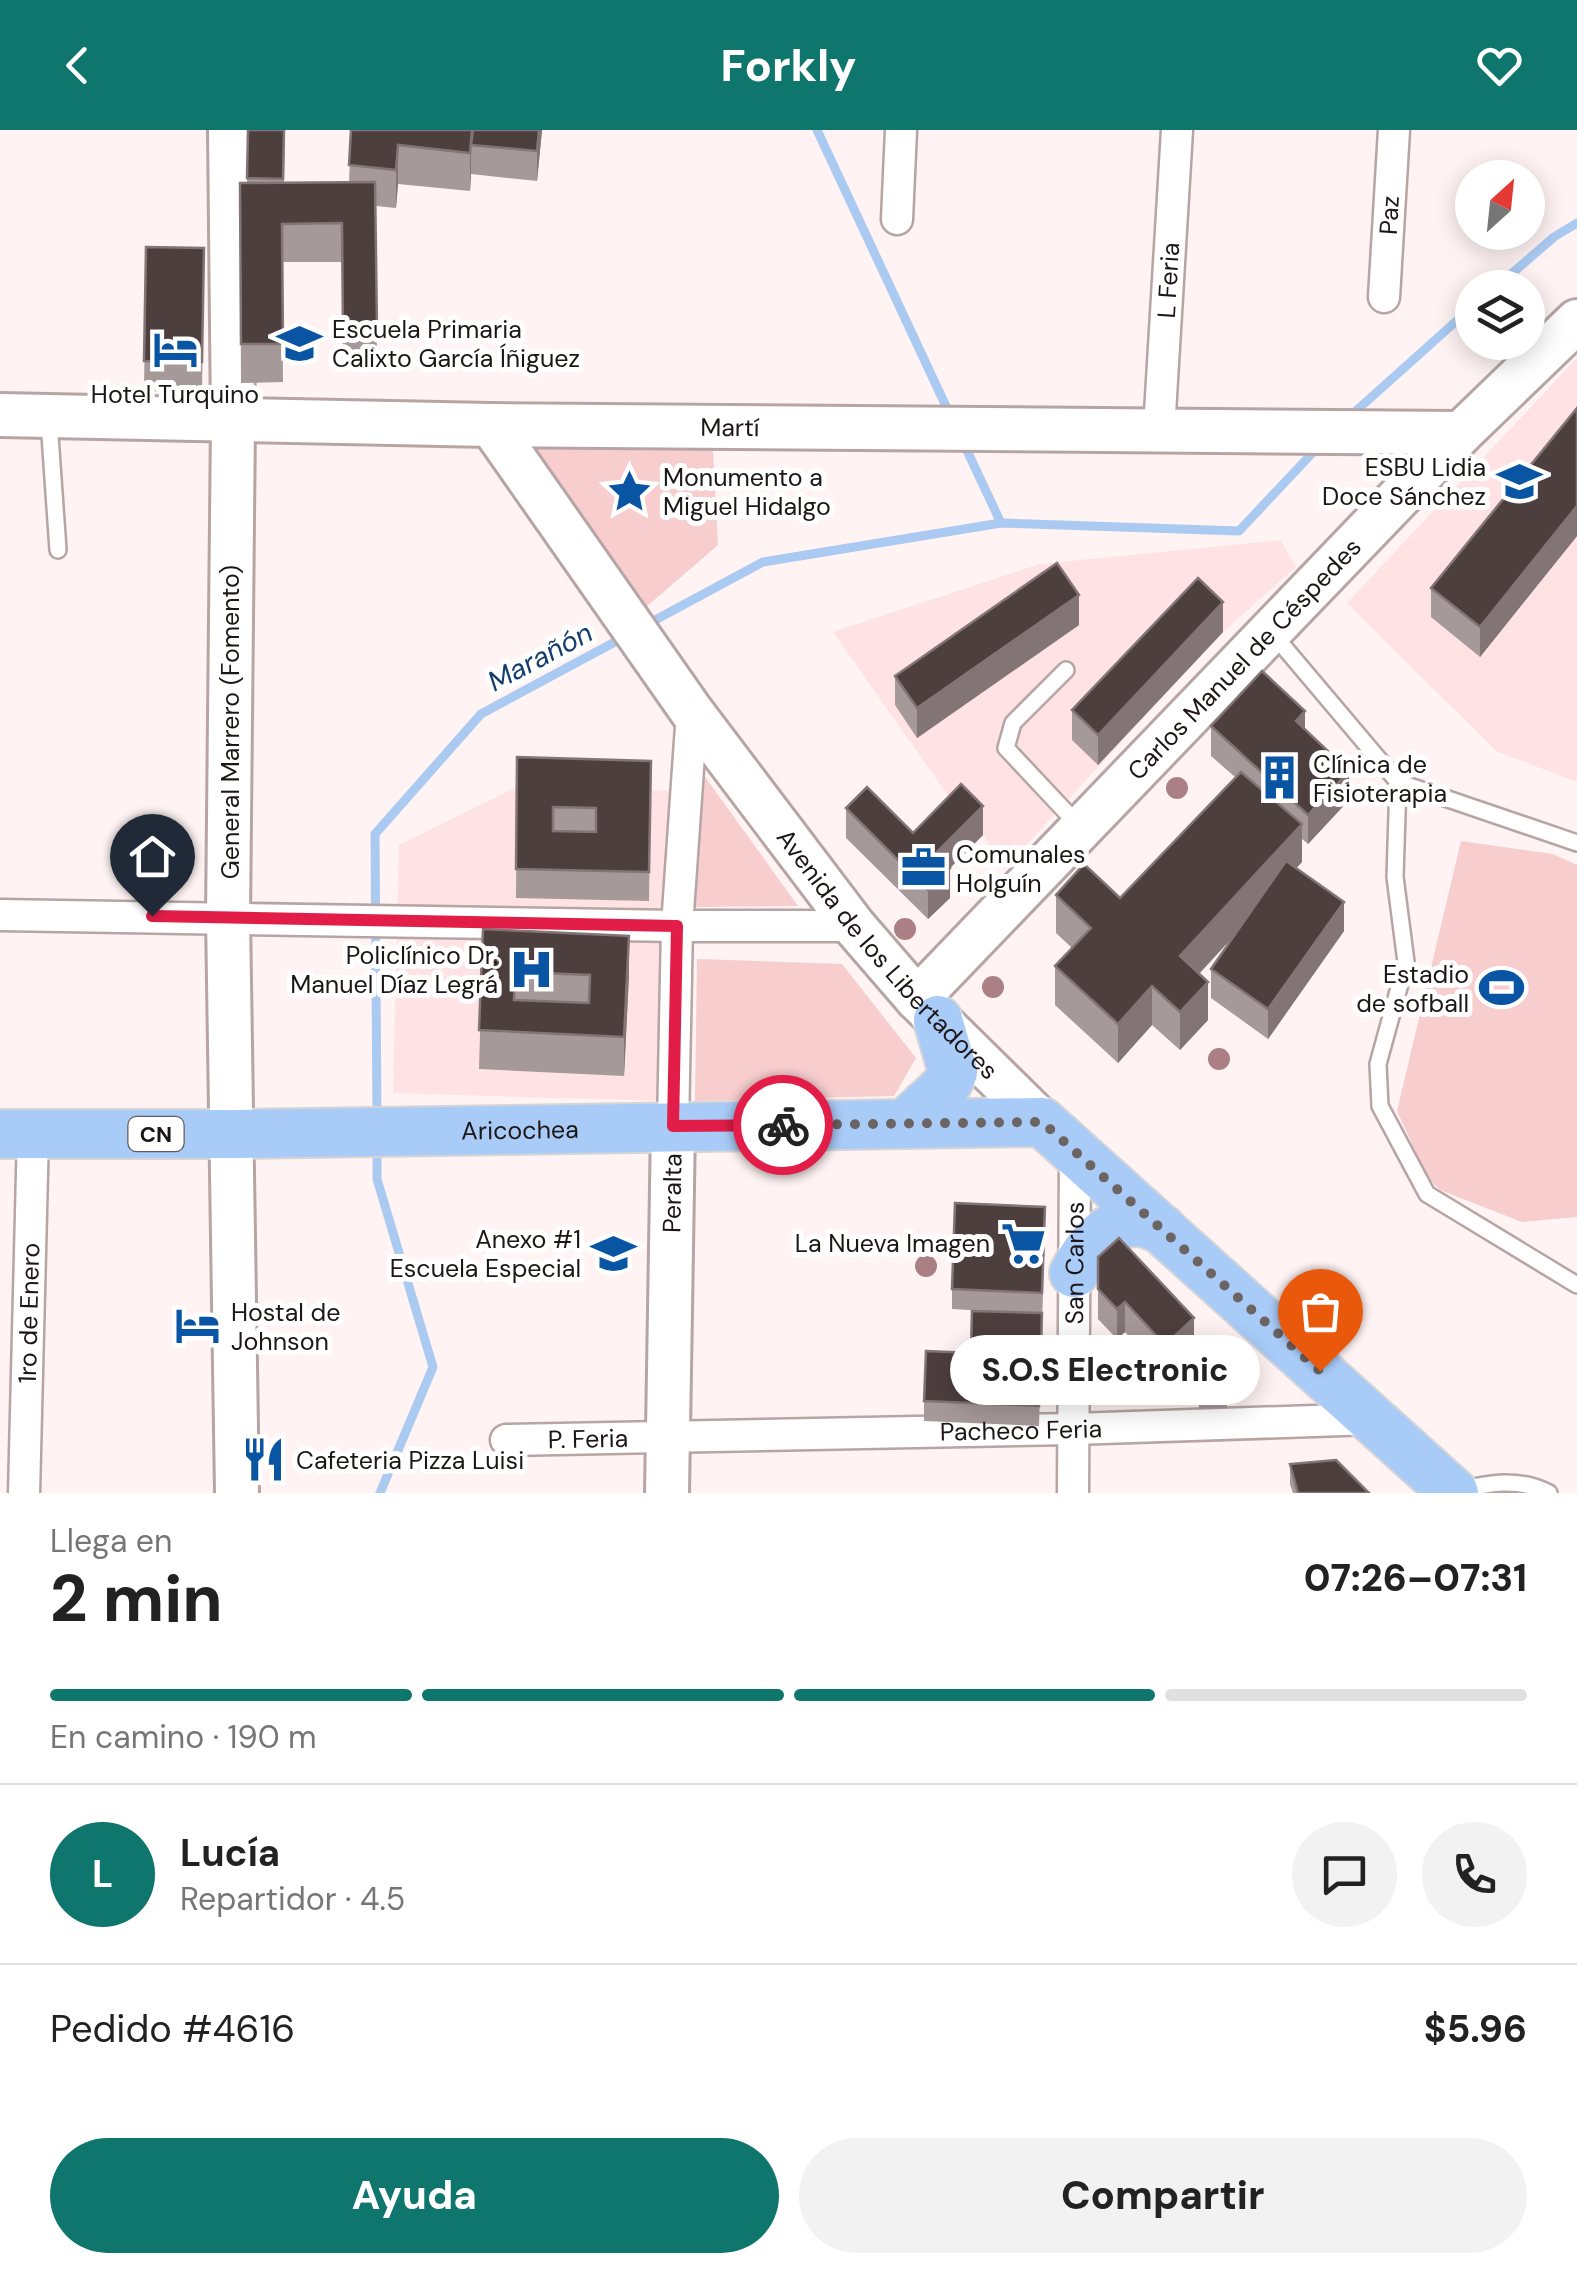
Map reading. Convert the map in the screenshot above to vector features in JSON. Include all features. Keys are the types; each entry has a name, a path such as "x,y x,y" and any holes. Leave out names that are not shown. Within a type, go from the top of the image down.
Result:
{"main road":[{"name":"General Marrero (Fomento)","path":"230,130 228,917 237,1493"},
{"name":"Carlos Manuel de Céspedes","path":"928,1010 1081,828 1462,432 1577,321"},
{"name":"Martí","path":"0,415 491,425 1462,432"},
{"name":"Avenida de los Libertadores","path":"491,425 692,712 854,926 928,1010 1058,1136 1453,1492"},
{"path":"1382,432 1392,505"},
{"path":"905,1124 946,1086 953,1072 928,1010"},
{"name":"Aricochea","path":"16,1134 905,1124 1058,1136"},
{"name":"Peralta","path":"668,1493 673,1126"},
{"path":"1074,1273 1093,1242 1115,1228 1137,1222 1162,1229"}],"street":[{"path":"898,219 901,130"},
{"name":"L Feria","path":"1159,430 1177,130"},
{"name":"Paz","path":"1384,298 1394,130"},
{"name":"Peralta","path":"673,1126 677,926 692,712"},
{"path":"0,915 854,926"},
{"name":"1ro de Enero","path":"16,1134 24,1493"},
{"name":"San Carlos","path":"1058,1136 1074,1273 1072,1493"},
{"name":"Pacheco Feria","path":"670,1436 1073,1429 1373,1418"},
{"name":"P. Feria","path":"506,1440 670,1436"}],"lane":[{"path":"49,416 58,550"},
{"path":"1271,631 1398,782 1577,843"},
{"path":"1066,670 1013,723 1006,748 1081,828"},
{"path":"1398,782 1394,876 1406,962 1378,1064 1380,1106 1426,1194 1577,1285"},
{"path":"1453,1492 1494,1482 1532,1484 1548,1493"}],"shaded area":[{"name":"ESBU Lidia Doce Sánchez","path":"1577,358 1577,782 1496,751 1347,603"},
{"path":"712,432 718,545 645,608 524,440"},
{"path":"1281,540 1296,567 1223,632 1004,869 833,632 1040,564"},
{"path":"703,774 798,906 694,907"},
{"name":"Policlínico Dr. Manuel Díaz Legrá","path":"517,787 671,791 663,1101 393,1093 399,845"},
{"name":"Estadio de sofball","path":"1461,841 1553,854 1577,865 1577,1217 1522,1222 1440,1190 1427,1177 1397,1111"},
{"path":"697,959 842,964 916,1058 894,1096 695,1101"}],"building":[{"path":"248,130 284,130 283,179 247,178"},
{"path":"351,130 472,130 470,153 398,145 396,170 349,165"},
{"path":"473,130 539,130 537,151 471,145"},
{"path":"375,182 377,329 343,329 342,223 282,224 283,344 241,344 240,183"},
{"path":"146,247 204,248 202,362 144,361"},
{"path":"1577,408 1577,506 1480,627 1431,588"},
{"path":"1057,563 1079,595 917,708 895,676"},
{"path":"1198,578 1223,602 1098,735 1072,710"},
{"path":"1262,671 1305,711 1296,721 1349,771 1308,815 1211,726"},
{"path":"517,757 651,761 649,872 516,869","holes":["553,807 596,808 596,832 553,831"]},
{"path":"1241,772 1302,824 1180,956 1208,982 1180,1012 1152,986 1118,1024 1055,966 1091,928 1056,895 1084,864 1120,898"},
{"path":"961,784 983,806 935,854 950,868 928,890 846,808 867,787 913,833"},
{"path":"1286,861 1344,902 1268,1009 1211,969"},
{"path":"483,929 629,936 624,1037 479,1030","holes":["515,972 590,975 589,1003 514,1000"]},
{"path":"955,1203 1045,1207 1042,1293 952,1289"},
{"path":"1119,1238 1194,1318 1165,1345 1125,1302 1117,1309 1098,1289 1098,1257"},
{"path":"972,1311 1042,1313 1041,1350 971,1349"},
{"path":"926,1351 1041,1356 1039,1406 924,1401"},
{"path":"1227,1385 1227,1398 1199,1399 1198,1386"},
{"path":"1336,1460 1369,1493 1298,1493 1290,1464"}],"waterway":[{"name":"Marañón","path":"817,130 951,417"},
{"path":"1516,270 1577,223"},
{"path":"1347,419 1455,322"},
{"name":"Marañón","path":"962,440 1001,523"},
{"name":"Marañón","path":"644,626 763,562 1001,523 1239,531 1318,447"},
{"name":"Marañón","path":"377,1119 375,834 481,714 626,636"},
{"name":"Marañón","path":"377,1144 377,1179 433,1367 380,1493"}],"way so far":[{"path":"783,1125 1042,1122 1320,1371"}],"place":[{"name":"Escuela Primaria Calixto García Íñiguez","path":"299,343"},
{"name":"Hotel Turquino","path":"175,350"},
{"name":"ESBU Lidia Doce Sánchez","path":"1519,481"},
{"name":"Monumento a Miguel Hidalgo","path":"630,491"},
{"name":"Clínica de Fisioterapia","path":"1280,778"},
{"name":"Comunales Holguín","path":"923,868"},
{"name":"Policlínico Dr. Manuel Díaz Legrá","path":"531,969"},
{"name":"Estadio de sofball","path":"1502,988"},
{"name":"La Nueva Imagen","path":"1023,1243"},
{"name":"Anexo #1 Escuela Especial","path":"614,1253"},
{"name":"Hostal de Johnson","path":"198,1326"},
{"name":"S.O.S Electronic","path":"1320,1371"},
{"name":"Cafeteria Pizza Luisi","path":"263,1460"}],"route":[{"path":"152,916 677,926 673,1126 783,1125"}]}
